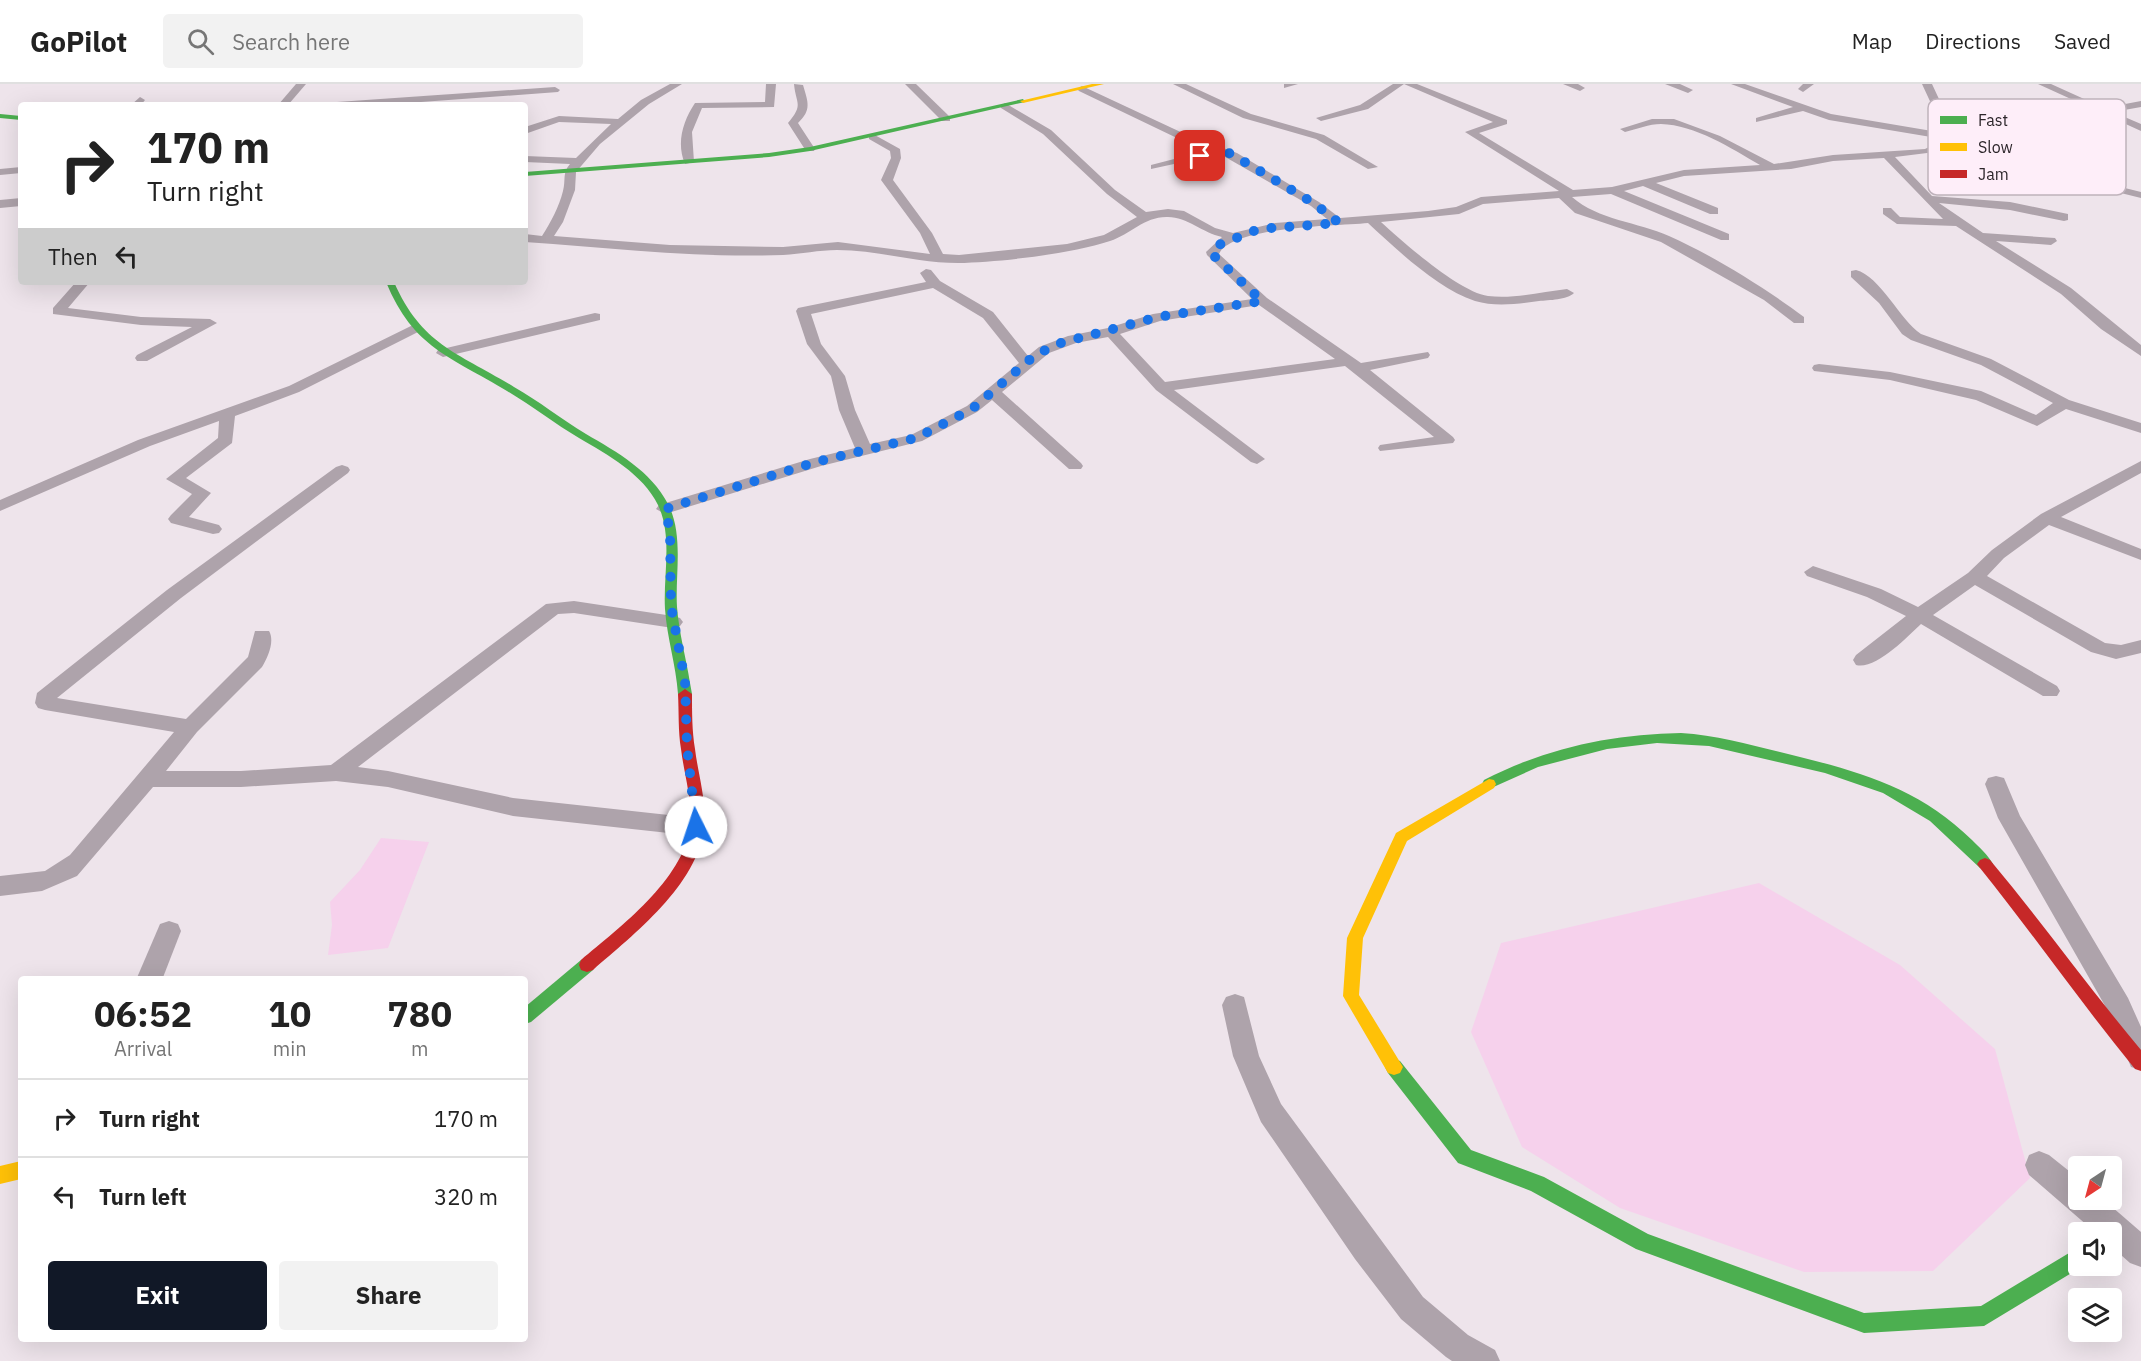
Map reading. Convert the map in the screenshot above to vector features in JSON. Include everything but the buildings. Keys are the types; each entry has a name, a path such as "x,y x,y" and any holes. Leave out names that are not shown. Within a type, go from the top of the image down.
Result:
{"street":[{"path":"286,102 301,84"},
{"path":"441,96 454,84"},
{"path":"546,239 557,222 569,190 570,171 596,142 620,122 645,102 677,84"},
{"path":"689,162 685,132 691,116 699,105 770,105 771,84"},
{"path":"910,84 946,120"},
{"path":"528,174 689,162 810,149 873,137 1101,84"},
{"path":"1178,84 1247,116 1320,137 1372,167"},
{"path":"1320,118 1364,107 1400,84"},
{"path":"1409,84 1503,122 1470,132 1566,194 1579,210 1665,239 1769,297 1799,320"},
{"path":"1568,84 1580,88"},
{"path":"1670,84 1688,90"},
{"path":"1736,84 1829,117 1928,134"},
{"path":"1927,84 1934,99"},
{"path":"2043,84 2075,99"},
{"path":"798,85 804,106 803,112 793,123 810,149"},
{"path":"1082,89 1183,137 1223,150 1315,204 1339,223"},
{"path":"372,102 555,90"},
{"path":"2126,107 2141,104"},
{"path":"1005,106 1047,132 1111,192 1144,216"},
{"path":"1760,120 1802,108"},
{"path":"0,116 18,118"},
{"path":"528,129 537,123 550,120 620,122"},
{"path":"1625,129 1655,122 1677,124 1712,137 1773,167"},
{"path":"2126,122 2141,128"},
{"path":"873,137 895,149 896,159 887,180 926,233 938,252 938,258"},
{"path":"1155,167 1223,150"},
{"path":"1386,448 1447,440 1354,364 1262,301 1212,252 1216,246 1236,237 1275,227 1444,213 1502,198 1612,190 1684,174 1773,167 1833,158 1928,150"},
{"path":"1887,155 1941,212 2066,291 2106,326 2141,352"},
{"path":"528,159 580,161"},
{"path":"0,171 18,170"},
{"path":"1644,182 1714,211"},
{"path":"1612,190 1725,237"},
{"path":"2126,191 2141,195"},
{"path":"1929,199 2010,206 2064,217"},
{"path":"0,204 18,202"},
{"path":"1887,212 1897,220 1959,223"},
{"path":"528,238 670,249 783,251 838,246 959,259 1066,248 1113,236 1144,216 1157,213 1177,213 1211,231 1236,237"},
{"path":"1371,220 1393,241 1471,295 1504,300 1567,293"},
{"path":"1980,237 2051,241"},
{"path":"915,256 935,284 988,315 1026,363"},
{"path":"1856,274 1884,300 1907,331 1986,362 2064,403 2141,428"},
{"path":"864,450 847,411 838,376 814,345 803,311 935,284"},
{"path":"80,285 58,311 141,321 210,322 142,358"},
{"path":"391,285 399,309 413,329 443,353 504,384 568,427 609,450 647,484 665,509 670,531 673,622 685,681 687,747 696,827 690,852 680,870 652,902 621,933 528,1014"},
{"path":"665,509 778,473 864,450 892,446 923,435 972,409 1026,363 1057,344 1111,332 1158,317 1262,301"},
{"path":"443,353 596,317"},
{"path":"0,506 144,443 294,389 413,329"},
{"path":"1111,332 1161,387 1257,459"},
{"path":"1161,387 1423,355"},
{"path":"1819,368 1890,376 1981,396 2037,421 2064,403"},
{"path":"993,393 1021,415 1075,466"},
{"path":"213,529 177,519 203,493 174,479 226,440 227,414"},
{"path":"1863,660 1893,639 1919,615 1975,577 1998,554 2047,518 2141,466"},
{"path":"190,727 49,704 45,703 44,698 80,666 174,594 342,470"},
{"path":"2047,518 2141,555"},
{"path":"1813,572 1874,593 1919,615 2050,691"},
{"path":"1975,577 2090,644 2109,652 2122,653 2141,646"},
{"path":"336,773 553,608 574,607 673,622"},
{"path":"0,886 44,883 71,868 190,727 255,662 259,656 262,635"},
{"path":"2068,1264 1984,1316 1864,1323 1643,1242 1537,1184 1465,1157 1390,1061 1351,996 1356,939 1401,837 1513,770 1611,742 1681,738 1701,740 1845,774 1888,789 1934,815 1983,863 2038,928 2090,1002 2141,1063"},
{"path":"146,779 241,779 336,773 388,779 513,807 696,827"},
{"path":"1996,784 2009,819 2120,1006 2141,1058"},
{"path":"151,976 169,931"},
{"path":"1235,1005 1246,1056 1277,1123 1412,1308 1457,1346 1484,1361"},
{"path":"2039,1165 2068,1189"},
{"path":"0,1175 18,1171"},
{"path":"2092,1210 2124,1240"}],"shaded area":[{"path":"381,838 429,842 388,948 328,955 332,925 330,902 360,870"},
{"path":"1759,883 1900,965 1995,1049 2030,1178 1933,1271 1804,1272 1620,1208 1522,1147 1471,1032 1501,943"}],"traffic: fast":[{"path":"528,174 769,155 810,149 1023,101"},
{"path":"0,116 18,118"},
{"path":"391,285 399,303 423,335 454,357 508,387 616,456 656,493 668,517 670,530 671,609 685,694"},
{"path":"1489,784 1533,764 1607,744 1657,738 1709,741 1825,768 1888,789 1936,817 1985,864"},
{"path":"528,1014 587,965"},
{"path":"1394,1067 1465,1157 1537,1184 1643,1242 1864,1323 1984,1316 2068,1264"}],"traffic: slow":[{"path":"1023,101 1101,84"},
{"path":"1394,1067 1351,996 1355,938 1401,837 1489,784"},
{"path":"0,1175 18,1171"}],"traffic: jam":[{"path":"587,965 654,903 670,885 693,846 697,818 687,742 685,694"},
{"path":"1985,864 2032,921 2095,1008 2141,1063"}],"route":[{"path":"696,827 692,774 687,747 685,681 671,606 670,531 665,509 778,473 864,450 892,446 931,432 972,409 1034,356 1057,344 1111,332 1158,317 1262,301 1213,255 1213,249 1236,237 1259,229 1339,223 1315,204 1223,150 1200,156"}]}
